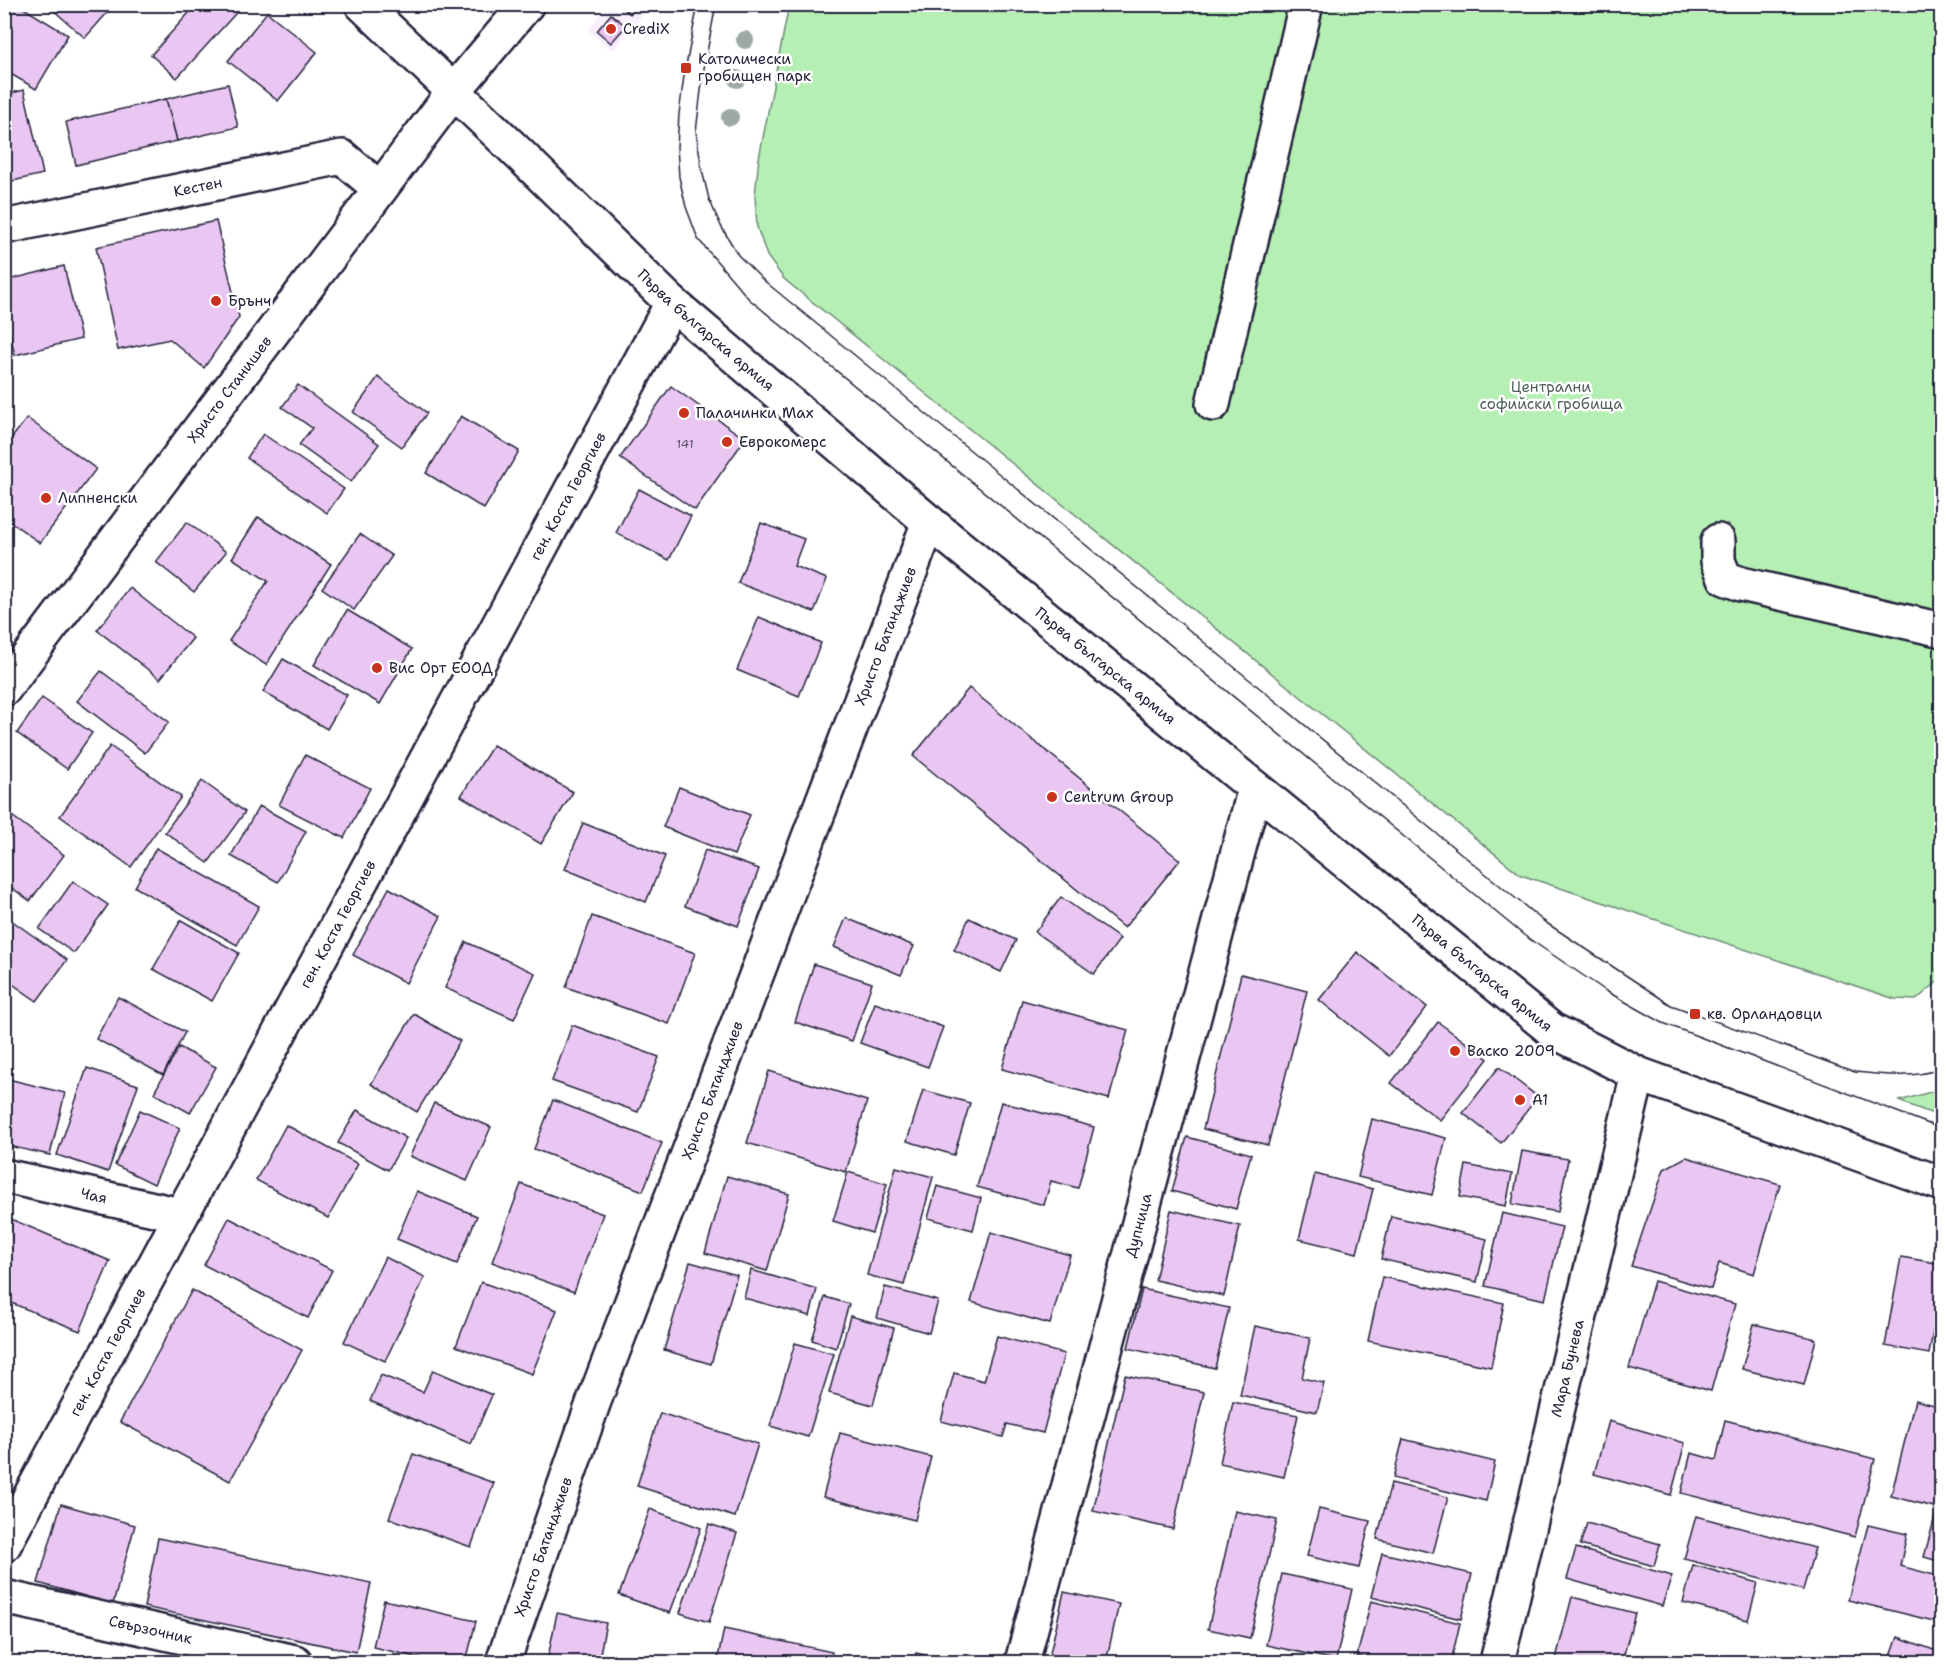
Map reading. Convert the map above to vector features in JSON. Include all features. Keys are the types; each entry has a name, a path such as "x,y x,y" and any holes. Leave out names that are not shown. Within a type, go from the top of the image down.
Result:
{"street":[{"name":"Първа българска армия","path":"362,4 672,303 929,522 1552,1030 1638,1074 1941,1184"},
{"name":"Христо Станишев","path":"4,689 454,91 527,4"},
{"path":"1213,404 1306,4"},
{"name":"Кестен","path":"4,227 342,157 380,189"},
{"name":"ген. Коста Георгиев","path":"4,1545 672,303"},
{"name":"Христо Батанджиев","path":"503,1662 599,1390 929,522"},
{"path":"1718,541 1718,561 1725,578 1941,630"},
{"name":"Дупница","path":"1022,1662 1255,788"},
{"name":"Мара Бунева","path":"1497,1662 1638,1074"},
{"name":"Чая","path":"4,1176 181,1215"},
{"name":"Свързочник","path":"4,1597 296,1662"}],"shaded area":[{"path":"609,5 651,5 613,51 588,30"}],"green space":[{"name":"Централни софийски гробища","path":"789,5 1941,5 1941,979 1916,1000 1895,999 1521,875 784,279 767,256 757,227 755,195 759,158"},
{"path":"1941,1089 1941,1117 1899,1101"}],"building":[{"path":"4,4 17,4 68,35 36,89 4,70"},
{"path":"54,4 115,4 85,38 51,8"},
{"path":"197,4 244,4 177,78 151,55"},
{"path":"619,4 638,4 630,14"},
{"path":"267,12 317,52 278,101 228,61"},
{"name":"CrediX","path":"611,14 626,26 611,43 597,31"},
{"path":"228,84 238,127 177,141 166,99"},
{"path":"24,90 43,174 4,183 4,95"},
{"path":"166,99 177,141 76,165 66,122"},
{"path":"216,221 239,317 204,368 170,339 118,350 96,247"},
{"path":"64,266 81,339 15,355 4,312 4,281"},
{"path":"378,377 427,413 402,447 353,412"},
{"path":"298,385 379,444 351,482 299,445 312,428 282,407"},
{"path":"671,386 745,439 695,510 620,458"},
{"path":"461,416 519,451 484,509 426,473"},
{"path":"27,418 96,469 40,543 4,517 4,448"},
{"path":"263,434 344,489 327,513 247,458"},
{"path":"639,489 691,516 669,560 616,533"},
{"path":"258,517 331,564 266,665 229,641 268,581 232,558"},
{"path":"187,522 226,552 194,592 156,562"},
{"path":"761,523 804,539 794,566 827,579 814,612 738,583"},
{"path":"360,534 392,556 354,610 322,588"},
{"path":"130,588 193,638 160,679 97,630"},
{"path":"347,610 412,649 380,704 314,665"},
{"path":"759,617 821,643 799,696 737,670"},
{"path":"283,659 347,695 327,729 263,692"},
{"path":"101,671 169,722 145,753 77,701"},
{"path":"969,688 1180,860 1124,928 913,756"},
{"path":"42,698 92,733 67,769 17,733"},
{"path":"493,745 573,792 541,844 461,796"},
{"path":"110,746 181,797 131,867 60,816"},
{"path":"305,755 370,788 344,838 279,805"},
{"path":"202,781 245,812 208,863 165,832"},
{"path":"679,787 750,815 734,855 663,827"},
{"path":"259,806 306,831 278,882 231,856"},
{"path":"12,816 64,855 30,901 4,882 4,825"},
{"path":"583,823 665,856 646,902 565,869"},
{"path":"156,848 259,906 237,945 135,887"},
{"path":"705,850 759,869 738,926 685,906"},
{"path":"73,881 108,905 74,953 39,929"},
{"path":"389,888 441,916 406,983 353,955"},
{"path":"1061,897 1120,939 1094,974 1035,932"},
{"path":"4,915 67,960 37,1001 4,978"},
{"path":"592,916 695,953 669,1024 566,987"},
{"path":"846,918 914,946 901,975 834,947"},
{"path":"969,918 1016,940 1001,972 954,950"},
{"path":"181,920 239,953 212,1001 153,969"},
{"path":"466,942 535,973 514,1019 445,988"},
{"path":"1357,952 1427,1007 1389,1056 1319,1000"},
{"path":"814,964 872,983 852,1041 795,1022"},
{"path":"1241,974 1307,991 1268,1145 1203,1129"},
{"path":"118,997 185,1032 163,1075 96,1039"},
{"path":"1022,1000 1128,1030 1109,1099 1002,1069"},
{"path":"875,1003 943,1027 928,1067 860,1043"},
{"path":"414,1014 460,1041 417,1112 371,1084"},
{"path":"1438,1022 1488,1059 1440,1120 1391,1083"},
{"path":"572,1025 659,1057 638,1112 552,1081"},
{"path":"179,1047 216,1067 190,1113 154,1093"},
{"path":"1499,1067 1538,1097 1501,1143 1463,1113"},
{"path":"87,1068 138,1085 108,1172 57,1155"},
{"path":"769,1071 867,1101 846,1172 747,1143"},
{"path":"4,1078 65,1093 50,1155 4,1145"},
{"path":"923,1090 970,1103 954,1155 907,1141"},
{"path":"553,1100 662,1143 643,1191 534,1149"},
{"path":"1001,1102 1094,1127 1078,1188 1051,1181 1044,1205 977,1187"},
{"path":"434,1103 491,1127 467,1181 410,1156"},
{"path":"140,1110 180,1128 154,1184 115,1165"},
{"path":"357,1110 406,1138 388,1170 338,1143"},
{"path":"1372,1119 1446,1138 1432,1195 1358,1177"},
{"path":"286,1125 358,1164 328,1218 256,1180"},
{"path":"1187,1137 1251,1154 1236,1209 1172,1191"},
{"path":"1522,1151 1568,1159 1558,1212 1512,1204"},
{"path":"1686,1157 1780,1184 1754,1274 1719,1263 1711,1289 1631,1266 1664,1169"},
{"path":"1466,1165 1512,1174 1506,1206 1460,1197"},
{"path":"896,1167 933,1177 904,1285 867,1275"},
{"path":"848,1172 887,1184 872,1233 833,1221"},
{"path":"1315,1174 1373,1189 1357,1253 1299,1239"},
{"path":"727,1176 789,1194 767,1271 705,1253"},
{"path":"521,1184 603,1214 574,1292 492,1262"},
{"path":"937,1186 981,1198 973,1230 928,1218"},
{"path":"417,1191 477,1216 457,1264 397,1239"},
{"path":"1171,1210 1240,1226 1224,1296 1155,1280"},
{"path":"1502,1213 1562,1227 1545,1300 1485,1286"},
{"path":"1391,1216 1487,1239 1477,1282 1381,1259"},
{"path":"6,1217 110,1261 80,1331 4,1300"},
{"path":"229,1218 332,1270 308,1318 204,1265"},
{"path":"991,1232 1070,1255 1050,1324 971,1302"},
{"path":"385,1257 425,1277 385,1361 344,1342"},
{"path":"1901,1257 1942,1264 1942,1283 1929,1354 1885,1346"},
{"path":"690,1262 737,1275 711,1364 664,1350"},
{"path":"751,1270 817,1289 810,1316 744,1298"},
{"path":"1382,1277 1504,1303 1491,1367 1368,1341"},
{"path":"1654,1281 1735,1304 1711,1391 1629,1368"},
{"path":"481,1282 557,1310 532,1374 456,1346"},
{"path":"885,1287 938,1301 929,1333 877,1318"},
{"path":"1142,1289 1229,1308 1215,1368 1128,1348"},
{"path":"192,1290 302,1350 230,1481 120,1422"},
{"path":"825,1297 849,1304 836,1348 812,1340"},
{"path":"850,1316 894,1328 873,1405 829,1393"},
{"path":"1754,1324 1816,1339 1804,1385 1742,1369"},
{"path":"1255,1326 1310,1338 1302,1378 1324,1383 1317,1412 1240,1395"},
{"path":"997,1336 1064,1354 1043,1433 1007,1424 1003,1437 941,1421 954,1373 984,1381"},
{"path":"795,1343 834,1354 808,1437 770,1426"},
{"path":"433,1370 492,1395 471,1444 370,1401 381,1375 423,1392"},
{"path":"1125,1375 1204,1392 1173,1529 1093,1511"},
{"path":"1915,1400 1942,1407 1942,1477 1934,1507 1891,1496"},
{"path":"1233,1402 1298,1415 1284,1477 1220,1463"},
{"path":"660,1413 758,1444 735,1517 637,1486"},
{"path":"1725,1420 1875,1459 1855,1537 1681,1493 1691,1453 1716,1460"},
{"path":"1609,1421 1685,1443 1671,1495 1594,1474"},
{"path":"840,1433 931,1457 915,1520 823,1497"},
{"path":"1403,1439 1495,1462 1486,1501 1393,1478"},
{"path":"413,1454 494,1483 471,1547 389,1518"},
{"path":"1391,1483 1448,1497 1433,1553 1377,1539"},
{"path":"1942,1495 1942,1562 1924,1557"},
{"path":"61,1504 135,1525 113,1604 38,1583"},
{"path":"650,1509 701,1528 670,1613 619,1595"},
{"path":"1319,1509 1370,1521 1359,1568 1307,1556"},
{"path":"1235,1511 1277,1520 1250,1638 1208,1629"},
{"path":"1696,1516 1815,1548 1803,1590 1684,1559"},
{"path":"1587,1523 1660,1544 1654,1566 1580,1545"},
{"path":"709,1524 737,1533 709,1622 680,1613"},
{"path":"1868,1525 1907,1534 1900,1566 1942,1577 1942,1623 1848,1600"},
{"path":"158,1538 371,1583 356,1652 144,1607"},
{"path":"1576,1548 1672,1576 1662,1606 1567,1579"},
{"path":"1382,1553 1472,1574 1461,1619 1371,1597"},
{"path":"1693,1565 1758,1583 1748,1620 1683,1603"},
{"path":"1282,1574 1352,1589 1336,1660 1266,1645"},
{"path":"1064,1592 1119,1604 1106,1662 1048,1662"},
{"path":"1572,1597 1635,1613 1622,1662 1555,1662"},
{"path":"384,1600 476,1621 466,1662 438,1662 373,1647"},
{"path":"1371,1601 1460,1623 1451,1662 1382,1662 1357,1656"},
{"path":"557,1613 606,1623 599,1659 616,1662 547,1662"},
{"path":"724,1629 832,1652 830,1662 717,1662"},
{"path":"1898,1637 1942,1653 1942,1662 1889,1662"},
{"path":"916,1653 957,1662 914,1662"}],"tram line":[{"path":"698,4 679,114 677,147 679,177 686,207 698,239 749,299 1525,936 1606,991 1663,1023 1942,1129"},
{"path":"716,4 703,74 696,132 702,170 709,199 721,226 738,255 762,279 1542,920 1671,1005 1855,1072 1910,1075 1942,1068"}],"place":[{"name":"CrediX","path":"611,29"},
{"name":"Католически гробищен парк","path":"686,68"},
{"name":"Брънч","path":"216,301"},
{"name":"Палачинки Max","path":"684,413"},
{"name":"Еврокомерс","path":"727,442"},
{"name":"Липненски","path":"46,498"},
{"name":"Вис Орт ЕООД","path":"377,668"},
{"name":"Centrum Group","path":"1052,797"},
{"name":"кв. Орландовци","path":"1695,1014"},
{"name":"Васко 2009","path":"1455,1051"},
{"name":"A1","path":"1520,1100"}]}
